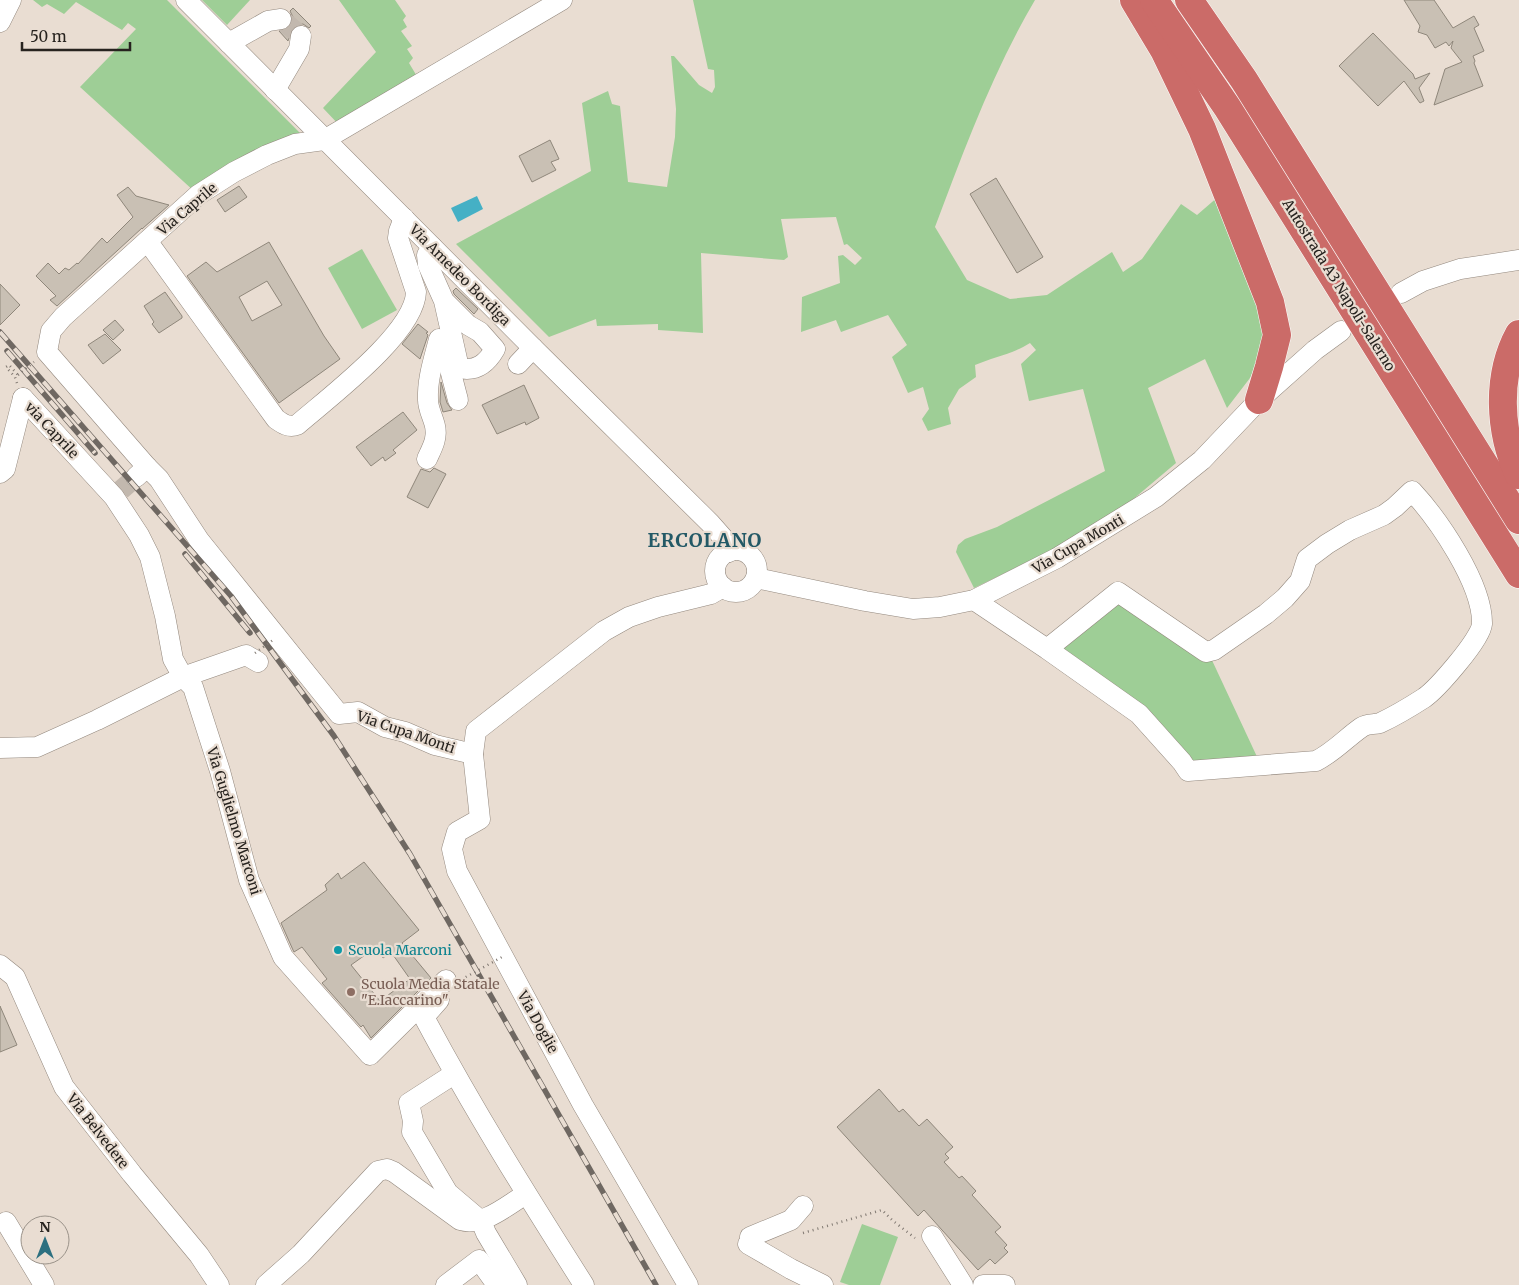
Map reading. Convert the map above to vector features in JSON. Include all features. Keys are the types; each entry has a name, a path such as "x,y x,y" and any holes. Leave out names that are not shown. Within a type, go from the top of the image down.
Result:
{"highway":[{"path":"1134,0 1164,50 1202,129 1270,302 1277,335 1270,368 1259,400"},
{"name":"Autostrada A3 Napoli-Salerno","path":"1154,0 1233,115 1519,574"},
{"name":"Autostrada A3 Napoli-Salerno","path":"1189,0 1244,80 1519,520"},
{"path":"1519,334 1513,345 1504,382 1503,423 1519,475"}],"street":[{"path":"0,22 11,0"},
{"name":"Via Amedeo Bordiga","path":"186,0 324,140 710,523 726,540 729,552"},
{"name":"Via Caprile","path":"130,483 47,352 51,331 63,317 198,196 234,172 295,144 324,140 562,0"},
{"path":"228,43 268,21 281,19"},
{"path":"275,90 299,49 301,36"},
{"path":"148,242 276,419 282,424 292,427 297,425 383,349 404,323 413,308 416,292 398,238 398,231 408,222"},
{"path":"408,222 414,253 430,290 440,339 446,353 458,400"},
{"path":"432,246 427,255 428,265 444,301"},
{"path":"1400,292 1422,281 1460,269 1519,260"},
{"name":"Via Cupa Monti","path":"756,578 865,601 913,608 940,607 974,600 1057,558 1156,497 1202,460 1259,400 1315,350 1341,331"},
{"path":"427,459 435,440 435,426 430,414 428,400 432,368 440,339"},
{"path":"518,364 533,348"},
{"name":"via Caprile","path":"0,473 5,469 23,398 130,483"},
{"name":"Via Cupa Monti","path":"130,483 159,479 199,540 339,714 358,712 385,727 404,732 435,745 473,754 476,731 604,631 629,617 658,607 711,594 723,587"},
{"path":"130,483 139,535 150,558 165,616 173,659 183,677"},
{"path":"974,600 1139,714 1188,771 1316,761 1331,754 1364,726 1378,724 1400,713 1438,687 1476,638 1482,626 1476,594 1463,563 1424,504 1412,491 1384,515 1350,530 1307,559 1300,581 1286,598 1214,650 1206,652 1118,592 1047,649"},
{"path":"734,550 743,551 750,555 754,561 757,569 756,578 746,590 730,591 717,580 715,573 716,564 720,558 729,552 734,550"},
{"path":"0,748 37,747 97,720 183,677 246,655 257,658"},
{"name":"Via Guglielmo Marconi","path":"183,677 193,687 220,771 250,880 283,957 370,1055 450,984"},
{"name":"Via Doglie","path":"473,754 480,819 457,832 452,849 457,871 583,1105 688,1285"},
{"name":"Via Belvedere","path":"0,965 15,977 64,1087 199,1255 219,1285"},
{"path":"450,984 424,1017 454,1074 526,1194 584,1285"},
{"path":"454,1074 408,1103 413,1121 412,1132 448,1193 481,1221 486,1233 517,1285"},
{"path":"266,1285 301,1254 378,1171 386,1169 394,1172 460,1220 469,1223 481,1221 526,1194"},
{"path":"803,1206 791,1220 749,1240 791,1269 824,1285"},
{"path":"6,1222 44,1285"},
{"path":"923,1237 963,1285"},
{"path":"446,1285 479,1260 497,1285"},
{"path":"983,1285 1007,1279"}],"path":[{"path":"16,376 34,362"},
{"path":"257,658 273,640"},
{"path":"450,984 502,957"},
{"path":"798,1235 882,1210 892,1220 923,1237"}],"green space":[{"path":"33,0 167,0 301,134 195,192 80,87 136,29 128,23 122,30 76,2 64,14 47,4 42,7"},
{"path":"202,0 250,0 227,25"},
{"path":"339,0 395,0 406,16 403,20 407,27 401,31 412,46 407,49 413,58 409,63 418,78 341,127 323,108 376,52"},
{"path":"693,0 1035,0 993,83 968,140 935,227 967,280 1010,299 1047,295 1112,252 1123,272 1142,259 1181,204 1197,215 1219,196 1261,314 1263,337 1261,353 1250,378 1227,408 1205,359 1148,388 1176,463 1105,523 974,588 956,552 958,545 965,539 997,527 1105,471 1083,389 1029,401 1021,364 1036,350 1030,343 1017,350 975,365 976,377 959,389 948,408 951,424 928,431 922,419 929,409 923,387 908,393 892,357 907,345 888,315 841,332 836,320 801,332 802,297 840,283 838,256 843,255 855,265 862,258 847,244 844,245 836,217 781,219 788,257 784,260 701,253 703,333 658,330 658,324 597,326 596,319 549,337 456,244 591,171 582,103 608,91 612,104 620,106 628,182 667,187 675,137 676,109 671,56 674,56 699,85 712,93 715,87 714,70 708,69"},
{"path":"362,249 397,310 362,329 328,268"},
{"path":"1119,600 1210,656 1259,761 1193,766 1059,645"},
{"path":"862,1224 898,1237 880,1285 849,1285 840,1282"}],"water":[{"path":"477,196 483,209 458,222 451,208"}],"building":[{"path":"1404,0 1434,0 1453,28 1474,16 1479,25 1474,28 1484,51 1473,56 1483,86 1434,105 1445,69 1462,62 1451,48 1453,41 1449,46 1446,42 1435,48 1427,35 1418,32 1420,26"},
{"path":"293,8 311,26 309,28 303,24 296,25 291,29 288,41 279,31 288,29 292,24 293,17 290,11"},
{"path":"1373,33 1413,74 1415,79 1430,73 1419,88 1424,101 1420,103 1404,81 1378,106 1339,66"},
{"path":"550,140 559,159 551,162 556,170 532,182 519,156"},
{"path":"996,178 1043,257 1017,273 970,194"},
{"path":"239,186 247,197 225,212 217,200"},
{"path":"128,187 136,196 169,205 57,306 50,300 56,296 36,276 48,263 59,274 65,268 69,270 78,264 102,238 107,243 133,217 117,195"},
{"path":"269,242 324,336 340,359 279,403 187,276 206,262 217,272","holes":["267,281 282,305 252,321 239,297"]},
{"path":"0,284 20,305 0,325"},
{"path":"456,288 478,309 474,314 454,294 453,291"},
{"path":"165,292 182,318 159,333 152,324 154,322 144,306"},
{"path":"115,320 124,330 113,340 103,330"},
{"path":"418,324 428,332 426,333 428,335 420,359 402,344"},
{"path":"105,334 121,350 103,364 88,345"},
{"path":"441,382 447,403 452,410 443,412 440,402"},
{"path":"524,385 539,418 526,425 525,422 497,434 482,405"},
{"path":"403,412 417,430 393,450 396,453 385,461 383,457 371,466 356,447"},
{"path":"434,468 446,474 428,508 407,497 421,469 430,472"},
{"name":"Scuola Marconi","path":"364,862 419,930 402,943 431,978 371,1038 363,1025 361,1027 322,983 327,979 302,947 294,952 281,923 327,890 325,885 338,873 341,879","holes":["375,948 383,958 391,952 410,979 380,1001 351,965"]},
{"path":"0,1006 17,1045 0,1052"},
{"path":"879,1089 899,1112 903,1109 919,1126 927,1119 953,1147 945,1154 949,1158 944,1162 959,1178 962,1176 976,1191 972,1195 1001,1227 995,1232 1007,1245 1004,1248 1008,1252 995,1264 990,1259 978,1270 924,1210 918,1216 837,1127"}],"tunnel":[{"path":"281,19 301,36"},
{"path":"121,490 136,477"}],"railway":[{"path":"0,332 231,596 334,736 410,854 656,1285"},
{"path":"7,351 95,453"},
{"path":"185,554 250,633"}],"place":[{"name":"Scuola Marconi","path":"338,950"},
{"name":"Scuola Media Statale \"E.Iaccarino\"","path":"351,992"}],"district":[{"name":"ERCOLANO","path":"705,540"}]}
